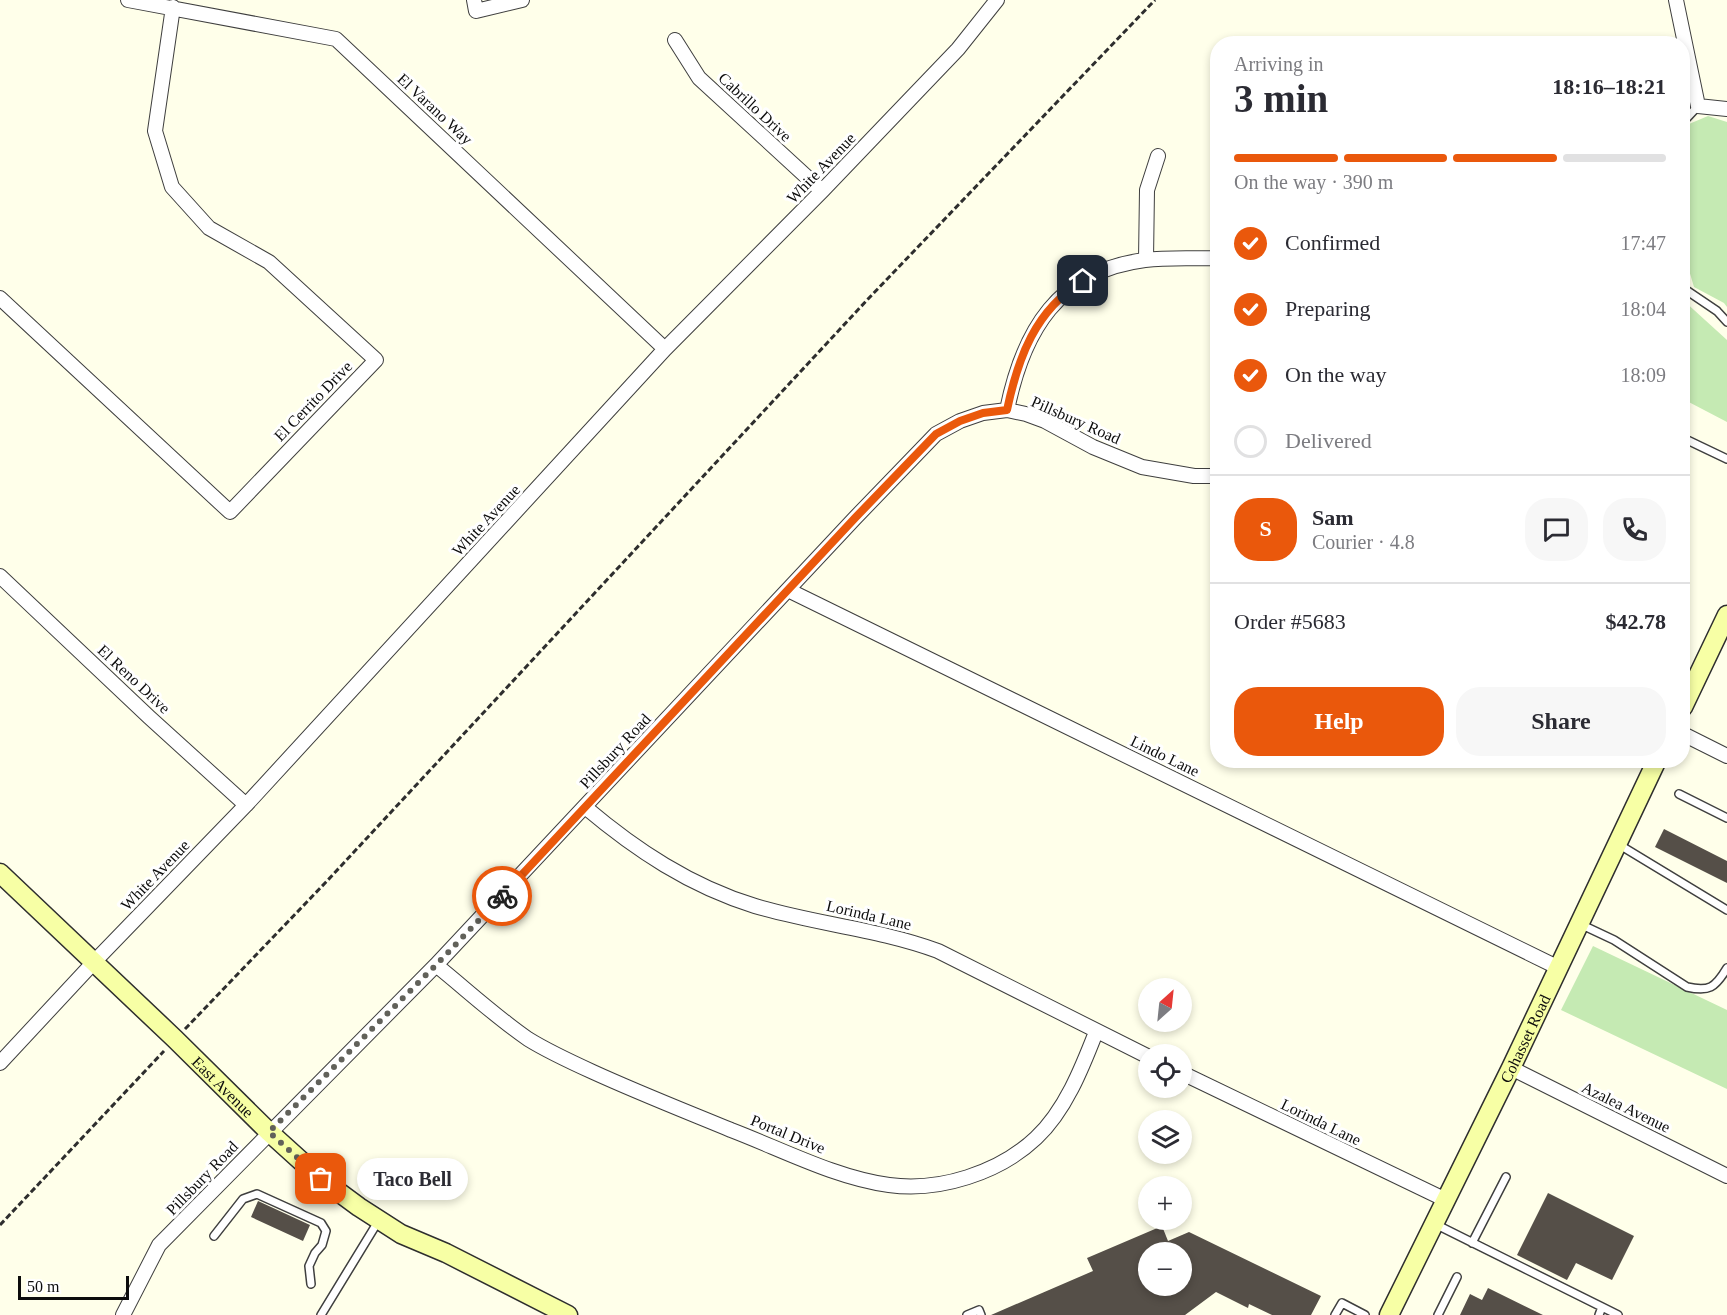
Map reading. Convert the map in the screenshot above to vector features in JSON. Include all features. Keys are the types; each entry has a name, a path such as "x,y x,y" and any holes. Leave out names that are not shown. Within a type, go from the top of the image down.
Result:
{"street":[{"name":"El Varano Way","path":"128,0 336,39 665,349"},
{"path":"474,0 476,11 522,0"},
{"path":"1676,0 1683,36"},
{"name":"White Avenue","path":"0,1064 94,962 246,805 665,349 822,191 958,49 995,1"},
{"name":"El Cerrito Drive","path":"0,298 230,513 376,360 269,262 209,228 172,188 155,131 173,7"},
{"name":"Cabrillo Drive","path":"675,40 699,78 822,191"},
{"path":"1690,67 1698,106 1727,110"},
{"path":"1146,260 1147,190 1158,156"},
{"path":"1007,410 1013,378 1033,331 1049,309 1071,289 1095,274 1120,264 1146,260 1210,258"},
{"name":"Pillsbury Road","path":"123,1315 159,1245 436,965 936,434 975,415 1007,410 1026,414 1093,447 1142,466 1194,476 1210,476"},
{"name":"El Reno Drive","path":"0,576 246,805"},
{"name":"Lindo Lane","path":"788,590 1559,968"},
{"path":"1690,692 1727,615"},
{"path":"1690,738 1727,756"},
{"name":"Cohasset Road","path":"1389,1315 1511,1068 1653,768"},
{"name":"Lorinda Lane","path":"585,807 656,861 720,893 753,906 905,939 938,951 1138,1052"},
{"name":"East Avenue","path":"0,873 269,1132 321,1179 401,1234 446,1253 557,1313"},
{"name":"Portal Drive","path":"436,965 527,1038 552,1053 641,1094 822,1166 854,1177 889,1185 919,1187 955,1181 985,1170 1012,1156 1036,1138 1055,1115 1096,1032"},
{"name":"Azalea Avenue","path":"1511,1068 1727,1176"},
{"name":"Lorinda Lane","path":"1192,1078 1446,1200"}],"lane":[{"path":"1690,115 1698,106"},
{"path":"1690,293 1717,311 1727,322"},
{"path":"1690,441 1727,459"},
{"path":"1679,794 1727,818"},
{"path":"1618,844 1727,910"},
{"path":"1580,924 1614,940 1687,987 1700,990 1710,989 1727,968"},
{"path":"1473,1243 1506,1177"},
{"path":"213,1236 243,1199 256,1194 321,1223 326,1232 322,1245 309,1266 311,1284"},
{"path":"321,1315 379,1220"},
{"path":"1434,1224 1618,1315"},
{"path":"1438,1315 1457,1277"},
{"path":"1335,1315 1342,1303 1365,1315"},
{"path":"1599,1315 1602,1307"},
{"path":"967,1315 980,1310 981,1315"}],"path":[{"path":"0,1225 327,881 860,308 1155,0"}],"green space":[{"path":"1708,116 1727,122 1727,307 1724,303 1694,287 1690,274 1690,124"},
{"path":"1690,306 1727,340 1727,422 1690,403"},
{"path":"1593,946 1727,1010 1727,1089 1561,1010"}],"building":[{"path":"1664,829 1727,861 1727,883 1655,847"},
{"path":"1548,1193 1634,1236 1612,1280 1576,1263 1567,1280 1517,1255"},
{"path":"258,1201 310,1225 303,1241 251,1217"},
{"path":"1153,1230 1164,1230 1168,1241 1189,1232 1321,1296 1311,1315 1272,1315 1249,1304 1248,1308 1216,1292 1185,1315 991,1315 1093,1271 1087,1258"},
{"path":"1488,1288 1543,1315 1460,1315 1470,1294 1482,1300"}],"way so far":[{"path":"321,1179 269,1132 502,896"}],"place":[{"name":"Taco Bell","path":"321,1179"}],"route":[{"path":"502,896 936,434 960,421 983,413 1007,410 1013,378 1033,331 1049,309 1083,281"}]}
